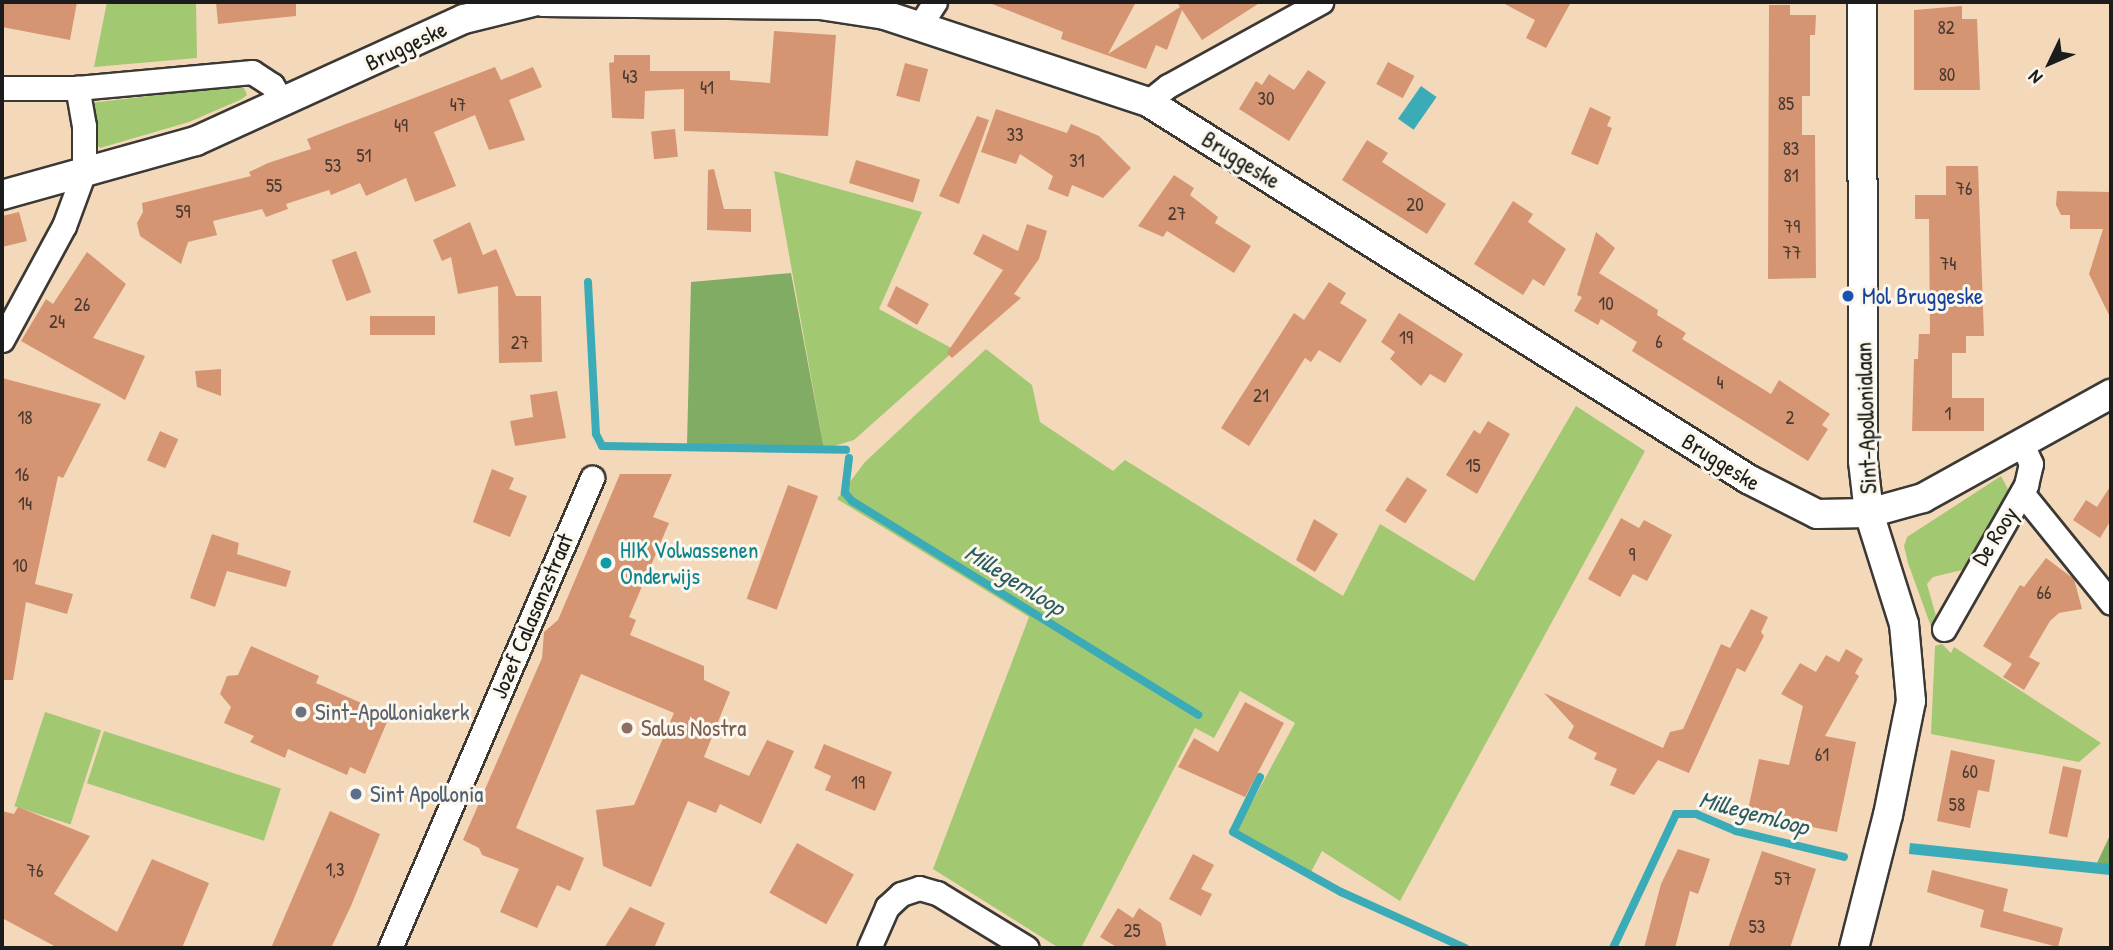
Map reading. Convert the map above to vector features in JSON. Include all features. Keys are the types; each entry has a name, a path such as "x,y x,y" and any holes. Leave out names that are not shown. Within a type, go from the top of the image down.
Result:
{"street":[{"name":"Bruggeske","path":"2,195 196,141 464,19 533,2"},
{"name":"Bruggeske","path":"543,2 820,5 920,25 1148,102 1790,503 1825,515 1870,513"},
{"path":"920,25 935,2"},
{"path":"1148,102 1168,86 1321,2"},
{"name":"Sint-Apollonialaan","path":"1854,948 1888,815 1910,701 1904,624 1870,513 1863,461 1862,2"},
{"path":"2,88 77,88 252,72 272,85 283,103"},
{"path":"2,340 64,226 84,172 77,88"},
{"path":"1870,513 1923,498 2111,394"},
{"name":"De Rooy","path":"1944,629 2022,493 2031,464 2021,442"},
{"name":"Jozef Calasanzstraat","path":"390,948 592,478"},
{"path":"2022,493 2111,603"},
{"path":"869,948 887,907 901,894 919,888 937,892 1027,948"}],"green space":[{"path":"107,2 196,2 197,58 94,67"},
{"path":"235,86 244,88 247,95 189,122 100,148 92,140 90,103"},
{"path":"774,171 922,212 879,309 955,350 854,440 824,449"},
{"path":"791,273 824,449 687,445 691,282"},
{"path":"986,349 1032,385 1040,422 1113,471 1125,460 1343,596 1380,524 1474,581 1576,406 1645,451 1400,901 1322,851 1311,872 1237,830 1295,723 1240,691 1214,738 1195,728 1081,948 1059,948 933,869 1029,617 837,499 865,462"},
{"path":"2001,476 2010,493 1962,570 1933,577 1927,584 1939,627 1933,632 1908,563 1904,546 1907,537"},
{"path":"1942,644 1951,653 1954,647 2101,743 2079,762 1931,734 1935,646"},
{"path":"45,712 101,730 71,824 14,806"},
{"path":"104,731 281,788 264,841 87,783"},
{"path":"2111,833 2111,865 2097,863"}],"water":[{"path":"1421,86 1437,97 1414,130 1398,119"},
{"path":"1910,843 2111,864 2110,875 1909,854"}],"building":[{"path":"2,2 77,2 70,40 2,27"},
{"path":"216,2 296,2 296,16 218,24"},
{"path":"987,2 1136,2 1108,54 1180,7 1177,2 1261,2 1202,40 1182,10 1167,50 1156,45 1146,69 1061,39 1063,32"},
{"path":"1501,2 1571,2 1546,48 1526,38 1535,20"},
{"path":"1769,5 1790,5 1790,15 1816,15 1815,35 1810,35 1810,96 1802,96 1802,135 1815,135 1816,278 1768,279"},
{"path":"1962,6 1962,19 1977,19 1980,90 1914,90 1914,10"},
{"path":"774,31 836,35 828,136 684,131 684,89 645,91 644,119 612,118 609,63 614,62 614,55 650,55 650,71 730,71 730,80 770,83"},
{"path":"1388,62 1414,76 1403,98 1376,84"},
{"path":"905,63 928,69 919,102 896,96"},
{"path":"495,67 501,80 533,67 542,87 509,100 525,140 489,150 475,115 434,132 456,186 415,202 406,178 366,196 360,183 331,195 329,190 286,204 288,209 266,217 262,209 213,221 217,235 188,242 181,264 140,236 137,223 143,212 142,203 251,176 249,172 268,163 311,149 307,139"},
{"path":"1308,70 1326,82 1289,141 1239,109 1256,81 1262,85 1269,74 1294,90"},
{"path":"1590,107 1611,117 1607,126 1612,128 1598,165 1571,154"},
{"path":"996,109 1067,133 1071,124 1099,136 1131,168 1103,198 1072,185 1068,197 1048,189 1053,176 1020,154 1016,164 981,152"},
{"path":"977,116 989,120 959,204 939,196"},
{"path":"675,129 678,157 654,159 651,132"},
{"path":"1367,140 1388,153 1382,162 1446,204 1427,234 1342,180"},
{"path":"856,160 920,180 913,203 849,183"},
{"path":"1946,166 1978,166 1984,336 1966,336 1966,353 1952,353 1952,398 1984,398 1984,431 1912,431 1914,359 1918,359 1919,334 1930,334 1929,219 1915,219 1915,195 1946,195"},
{"path":"714,169 724,209 751,209 751,232 707,230 708,170"},
{"path":"1174,175 1194,188 1190,195 1218,217 1215,223 1251,246 1234,273 1167,231 1163,237 1138,226"},
{"path":"2057,191 2111,192 2111,319 2089,274 2103,229 2070,229 2070,215 2061,215 2056,205"},
{"path":"1513,201 1533,214 1528,222 1566,249 1544,286 1533,279 1523,295 1474,264"},
{"path":"19,212 27,241 2,247 2,216"},
{"path":"470,222 483,255 496,249 516,296 541,296 542,362 499,363 498,286 458,294 451,257 442,261 433,240"},
{"path":"1027,224 1047,231 1039,259 1014,294 1021,298 952,358 947,353 1003,270 973,254 983,234 1018,251"},
{"path":"1596,232 1615,248 1599,273 1658,310 1657,315 1686,333 1682,339 1771,394 1779,380 1830,414 1822,425 1828,429 1808,461 1632,351 1637,342 1601,319 1598,325 1574,311 1582,297 1577,295"},
{"path":"356,251 371,292 347,301 332,260"},
{"path":"87,252 126,284 93,338 145,356 125,400 21,341 46,299 53,304"},
{"path":"1329,282 1346,293 1340,303 1367,320 1340,363 1319,350 1311,362 1305,358 1249,446 1221,428 1294,313 1304,320"},
{"path":"896,286 929,304 917,325 887,306"},
{"path":"1399,313 1463,354 1445,383 1430,374 1421,386 1390,359 1395,352 1381,342"},
{"path":"370,316 435,316 435,335 370,335"},
{"path":"221,369 221,396 197,387 195,371"},
{"path":"2,378 101,404 63,478 58,476 35,584 73,594 67,614 26,602 13,680 2,680"},
{"path":"557,391 566,438 515,446 510,421 533,417 530,395"},
{"path":"1488,421 1510,434 1477,494 1446,475 1474,430 1480,434"},
{"path":"160,431 178,439 165,468 147,460"},
{"path":"492,469 514,478 509,489 527,496 510,537 473,522"},
{"path":"620,474 672,474 653,517 669,523 629,617 636,620 630,635 704,666 704,680 730,692 704,757 749,776 767,740 794,751 761,824 720,804 716,813 688,801 651,887 603,866 596,810 634,805 674,713 581,674 516,828 584,858 570,891 557,885 537,928 500,912 519,869 482,855 479,848 463,840 542,658 544,632 558,620"},
{"path":"1407,477 1427,490 1405,524 1385,511"},
{"path":"788,485 818,496 777,610 747,599"},
{"path":"2111,485 2111,520 2100,538 2073,520 2086,500 2097,507"},
{"path":"1621,518 1639,528 1644,520 1672,535 1647,581 1633,574 1620,597 1588,579"},
{"path":"1314,519 1338,534 1315,572 1296,560"},
{"path":"212,534 239,543 237,554 291,571 286,587 227,571 215,607 190,598"},
{"path":"2046,558 2074,579 2082,609 2059,613 2050,621 2029,657 2040,663 2024,690 2003,677 2012,664 1983,646 2020,585 2024,587"},
{"path":"1751,609 1768,617 1761,632 1764,636 1745,672 1737,668 1689,773 1658,760 1634,795 1610,785 1617,769 1594,759 1597,753 1568,738 1574,726 1544,693 1663,748 1670,732 1683,729 1721,644 1730,648"},
{"name":"Sint-Apolloniakerk","path":"251,646 319,676 316,683 375,709 372,716 387,722 365,774 350,767 347,775 288,749 285,758 250,742 254,736 224,723 231,707 220,694 227,676 238,675"},
{"path":"1846,649 1863,659 1855,673 1859,676 1825,736 1856,742 1837,832 1747,814 1759,759 1789,765 1803,706 1781,694 1800,663 1816,672 1826,655 1839,662"},
{"path":"1245,702 1284,723 1245,797 1178,767 1194,738 1218,752"},
{"path":"824,744 892,772 875,811 825,790 831,776 814,768"},
{"path":"1951,750 1995,760 1989,792 1978,790 1970,828 1937,821"},
{"path":"2063,766 2082,770 2067,837 2049,833"},
{"path":"18,807 90,836 54,894 117,932 152,859 209,883 182,948 58,948 2,918 2,811 14,814"},
{"path":"330,811 380,834 351,906 331,948 271,948"},
{"path":"797,843 854,875 826,924 769,893"},
{"path":"1678,849 1710,859 1702,883 1698,894 1690,891 1675,948 1644,948 1661,884"},
{"path":"1762,851 1816,869 1790,948 1728,948"},
{"path":"1193,854 1214,865 1201,889 1212,894 1201,916 1169,899"},
{"path":"1932,870 2008,889 2003,911 2063,928 2058,947 1980,927 1984,910 1927,892"},
{"path":"630,907 665,923 654,948 604,948"},
{"path":"1118,908 1133,918 1139,908 1161,923 1167,948 1118,948 1100,937"}],"waterway":[{"name":"Millegemloop","path":"588,282 596,434 602,446 846,450"},
{"name":"Millegemloop","path":"849,458 845,493 852,501 1198,715"},
{"name":"Millegemloop","path":"1260,777 1233,832 1341,892 1465,948"},
{"name":"Millegemloop","path":"1613,948 1676,814 1696,814 1736,831 1844,857"}],"place":[{"name":"Mol Bruggeske","path":"1848,296"},
{"name":"HIK Volwassenen Onderwijs","path":"606,563"},
{"name":"Sint-Apolloniakerk","path":"301,712"},
{"name":"Salus Nostra","path":"627,728"},
{"name":"Sint Apollonia","path":"356,794"}]}
